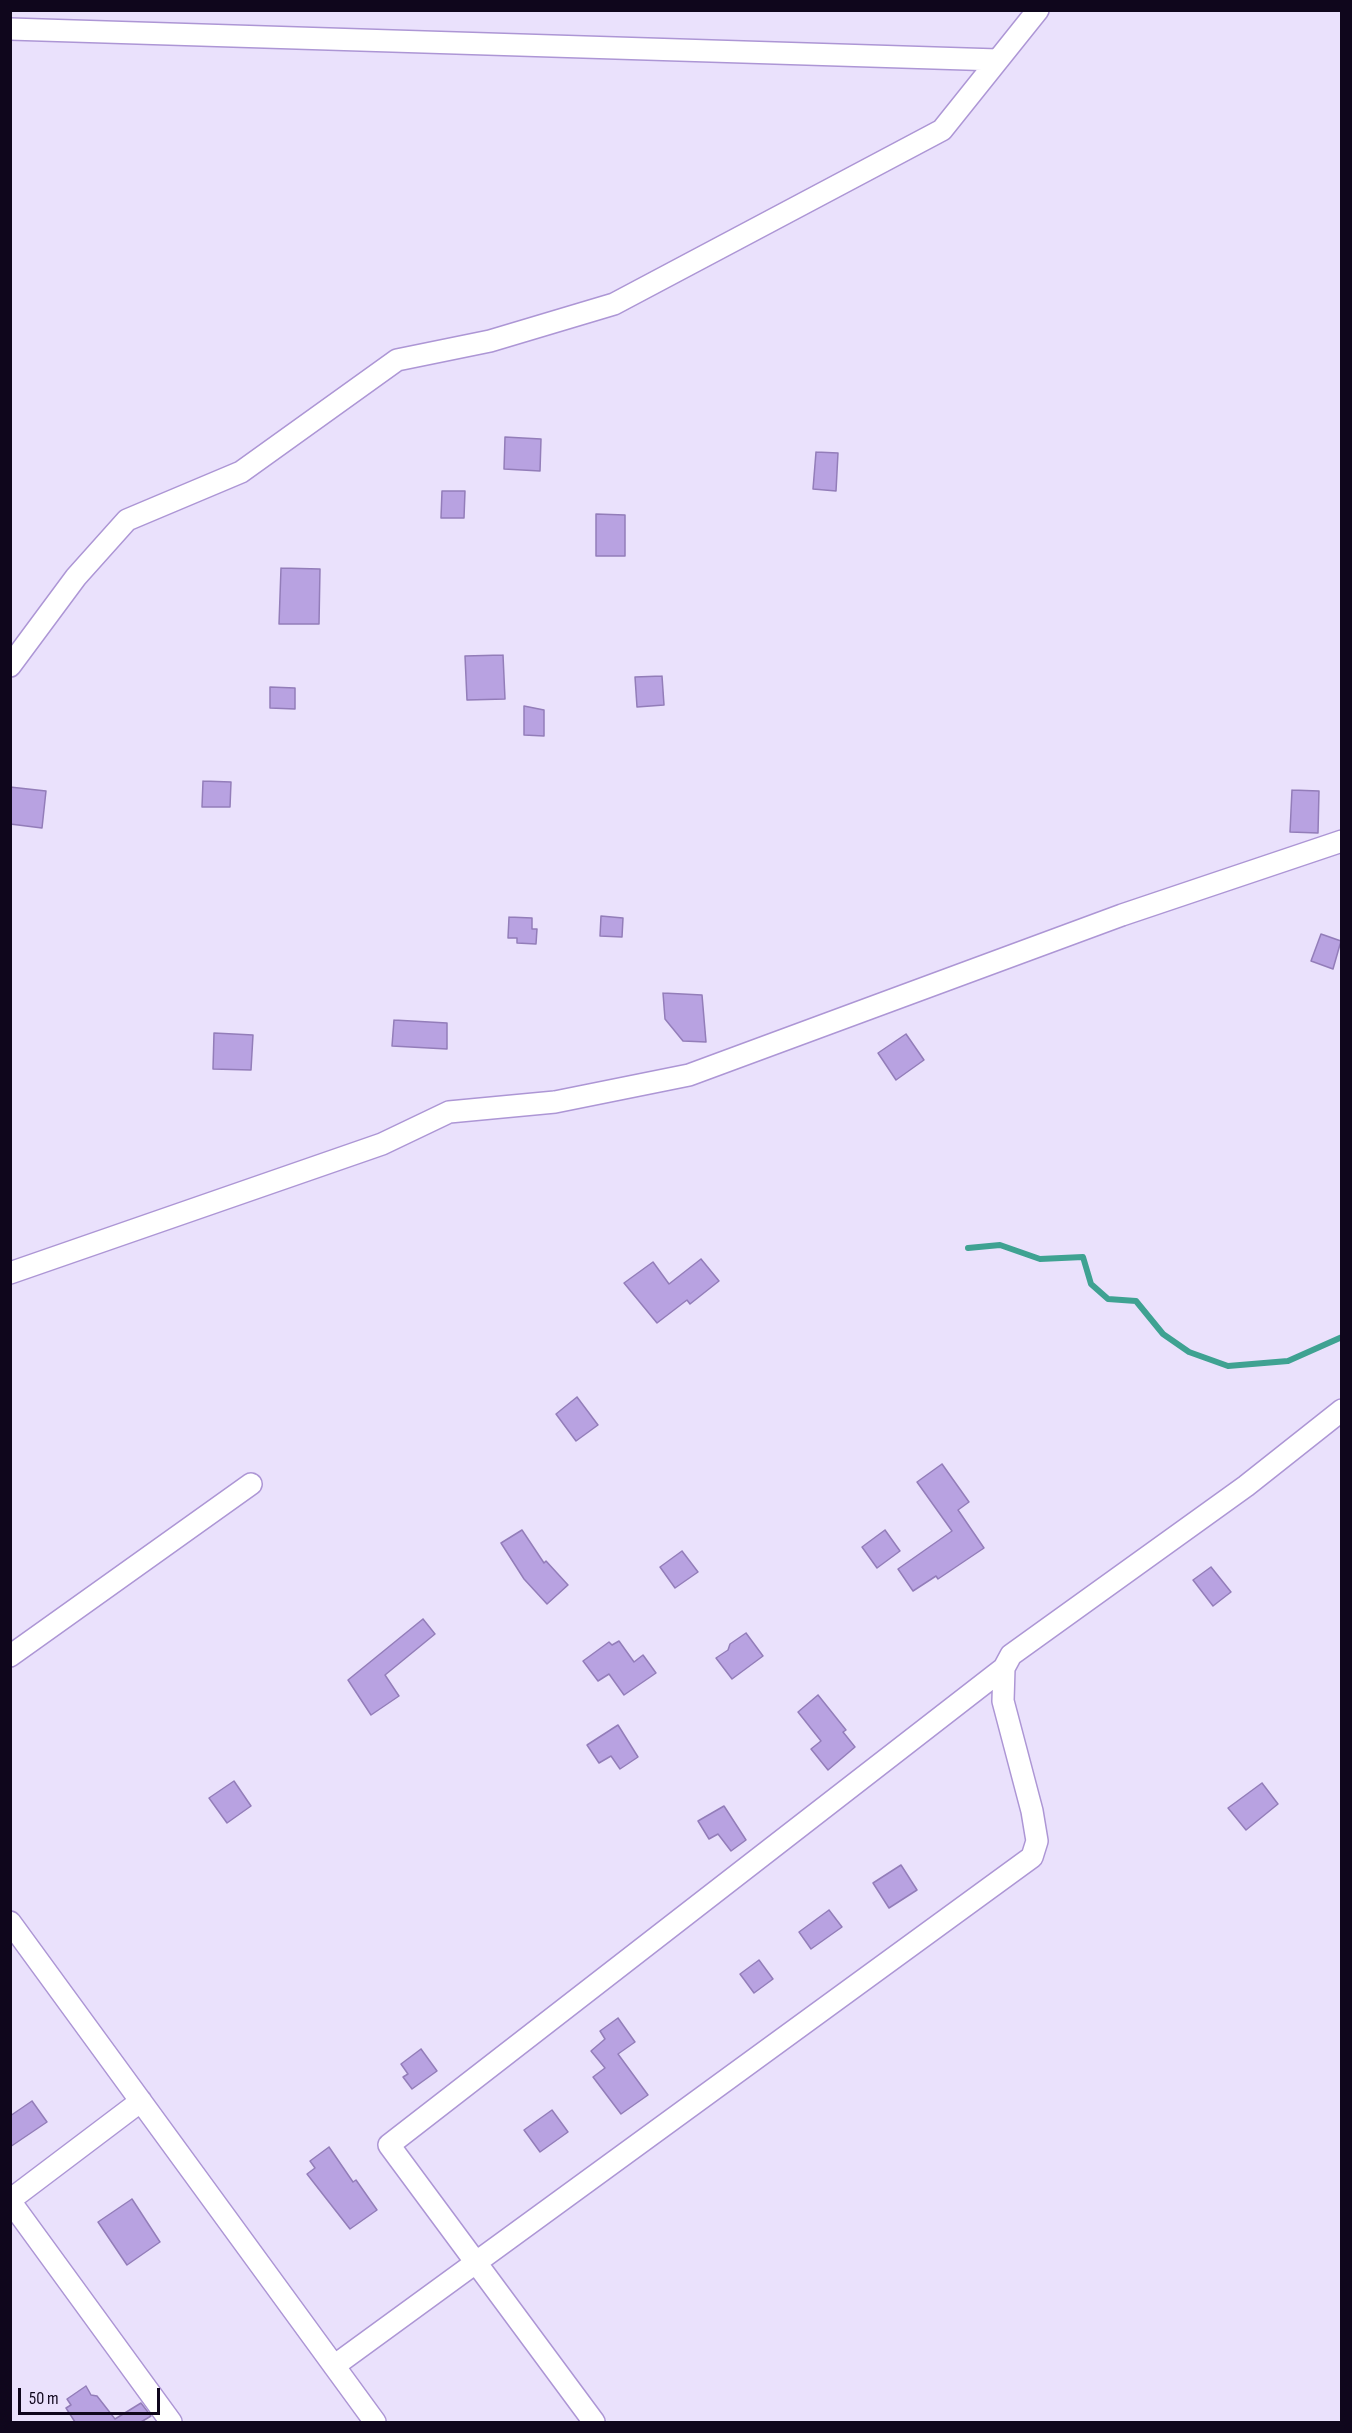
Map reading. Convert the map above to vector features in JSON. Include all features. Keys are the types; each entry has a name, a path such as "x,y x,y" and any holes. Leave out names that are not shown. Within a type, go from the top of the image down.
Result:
{"street":[{"path":"10,666 76,578 127,520 241,472 397,360 490,341 614,303 942,130 1038,10"},
{"path":"10,29 998,60"},
{"path":"10,1273 382,1144 449,1112 555,1102 689,1075 1122,915 1341,841"},
{"path":"594,2422 389,2145 1004,1668 1011,1655 1246,1486 1341,1410"},
{"path":"10,1656 251,1484"},
{"path":"334,2366 1032,1857 1037,1841 1032,1811 1003,1701 1004,1668"},
{"path":"10,1922 375,2422"},
{"path":"141,2101 10,2201 171,2422"}],"building":[{"path":"505,437 541,439 540,471 504,469"},
{"path":"816,452 838,453 836,491 813,489"},
{"path":"442,491 465,491 464,518 441,518"},
{"path":"596,514 625,515 625,556 596,556"},
{"path":"281,568 320,569 319,624 279,624"},
{"path":"503,655 505,699 467,700 465,656"},
{"path":"662,676 664,705 637,707 635,677"},
{"path":"270,687 295,688 295,709 270,708"},
{"path":"524,706 544,710 544,736 524,735"},
{"path":"203,781 231,782 230,807 202,807"},
{"path":"10,787 46,791 42,828 10,824"},
{"path":"1292,790 1319,791 1318,833 1290,832"},
{"path":"601,916 623,918 622,937 600,936"},
{"path":"509,917 532,918 532,929 537,929 536,944 517,943 517,938 508,938"},
{"path":"1321,934 1341,941 1333,969 1311,961"},
{"path":"663,993 702,995 706,1042 683,1041 665,1019"},
{"path":"394,1020 447,1023 447,1049 392,1046"},
{"path":"214,1033 253,1035 251,1070 213,1069"},
{"path":"906,1034 924,1060 896,1080 878,1053"},
{"path":"701,1259 719,1281 690,1304 687,1300 657,1323 624,1283 653,1262 669,1284"},
{"path":"577,1397 598,1425 576,1441 556,1414"},
{"path":"942,1464 969,1502 958,1510 984,1548 938,1579 936,1576 913,1591 898,1569 952,1531 917,1482"},
{"path":"522,1530 544,1563 546,1561 568,1585 547,1604 524,1579 501,1543"},
{"path":"885,1530 900,1551 877,1568 862,1547"},
{"path":"682,1551 698,1572 675,1588 660,1567"},
{"path":"1211,1567 1231,1592 1213,1606 1193,1580"},
{"path":"423,1619 435,1634 385,1675 399,1696 371,1715 348,1680"},
{"path":"746,1633 763,1656 732,1679 716,1658"},
{"path":"619,1641 634,1662 643,1655 656,1673 624,1695 609,1674 598,1681 583,1661 609,1642 612,1645"},
{"path":"818,1695 846,1730 843,1732 855,1747 828,1770 811,1749 821,1741 798,1712"},
{"path":"618,1725 638,1757 620,1769 611,1756 599,1763 587,1745"},
{"path":"234,1781 251,1806 227,1823 209,1798"},
{"path":"1262,1783 1278,1804 1246,1830 1228,1808"},
{"path":"724,1806 746,1840 731,1851 718,1834 709,1839 698,1821"},
{"path":"901,1865 917,1890 889,1908 873,1883"},
{"path":"829,1910 842,1927 811,1949 799,1932"},
{"path":"759,1960 773,1979 754,1993 740,1974"},
{"path":"618,2018 635,2042 618,2054 648,2095 621,2114 593,2077 605,2068 591,2051 605,2039 600,2031"},
{"path":"421,2049 437,2071 412,2089 403,2077 408,2074 401,2064"},
{"path":"32,2101 47,2122 10,2147 10,2116"},
{"path":"552,2110 568,2132 540,2152 524,2130"},
{"path":"329,2147 353,2182 356,2180 377,2210 350,2229 307,2174 315,2168 310,2161"},
{"path":"132,2199 160,2242 127,2265 98,2222"},
{"path":"86,2386 91,2395 97,2396 115,2419 141,2403 151,2416 141,2422 75,2422 66,2408 71,2405 67,2399"}],"waterway":[{"path":"968,1248 1000,1245 1040,1259 1083,1257 1091,1284 1108,1299 1136,1301 1163,1334 1189,1352 1228,1366 1288,1361 1342,1337"}]}
